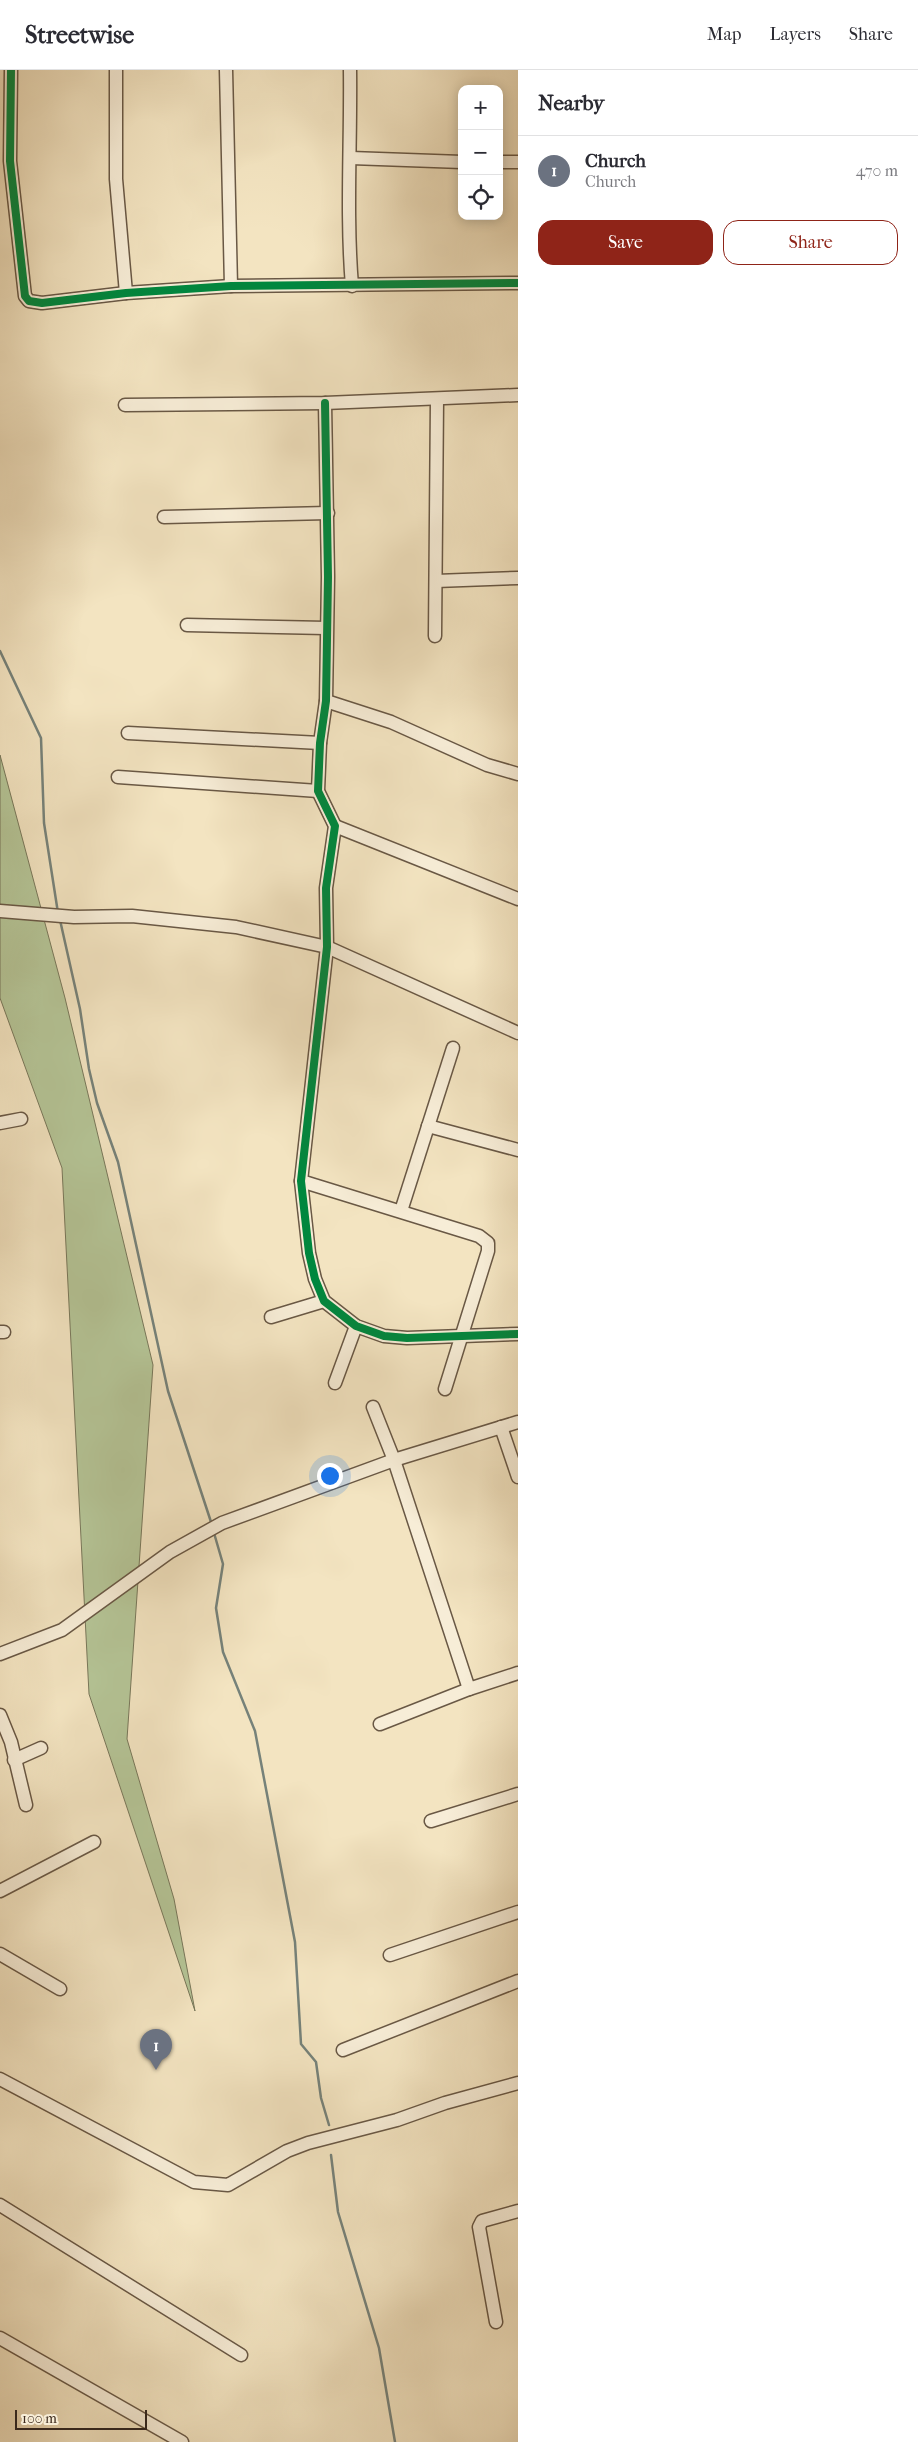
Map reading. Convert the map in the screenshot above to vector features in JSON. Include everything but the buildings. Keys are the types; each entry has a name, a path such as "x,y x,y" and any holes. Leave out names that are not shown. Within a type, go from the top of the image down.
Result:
{"street":[{"path":"11,70 10,161 25,296 30,301 42,303 126,293 231,286 518,283"},
{"path":"116,70 111,180 126,293"},
{"path":"226,70 231,286"},
{"path":"350,70 351,158 348,239 352,286"},
{"path":"351,158 458,162"},
{"path":"503,162 518,162"},
{"path":"125,405 325,403 437,400 518,395"},
{"path":"435,636 437,400"},
{"path":"325,403 328,513 326,700 320,743 318,791 335,826 326,888 327,947 301,1181 309,1253 315,1279 324,1301 356,1326 384,1336 439,1338 518,1334"},
{"path":"164,517 328,513"},
{"path":"436,581 518,578"},
{"path":"187,626 326,628"},
{"path":"326,700 391,722 487,765 518,774"},
{"path":"128,733 320,743"},
{"path":"118,777 318,791"},
{"path":"335,826 517,895"},
{"path":"0,912 74,917 132,916 236,927 327,947 518,1033"},
{"path":"402,1211 453,1048"},
{"path":"0,1123 21,1119"},
{"path":"428,1126 518,1150"},
{"path":"301,1181 479,1236 488,1243 488,1251 463,1336 445,1389"},
{"path":"271,1317 324,1301"},
{"path":"335,1384 356,1326"},
{"path":"373,1407 394,1460 469,1689"},
{"path":"0,1654 62,1630 170,1552 222,1523 265,1509 394,1460 518,1422"},
{"path":"501,1427 518,1477"},
{"path":"380,1724 469,1689 518,1673"},
{"path":"0,1715 11,1742 26,1805"},
{"path":"14,1760 41,1748"},
{"path":"432,1822 518,1794"},
{"path":"0,1891 94,1842"},
{"path":"390,1955 518,1912"},
{"path":"0,1954 60,1989"},
{"path":"343,2050 518,1980"},
{"path":"0,2079 194,2182 212,2185 228,2185 287,2151 308,2143 397,2120 445,2103 518,2083"},
{"path":"0,2205 241,2355"},
{"path":"496,2322 479,2227 482,2221 518,2211"},
{"path":"0,2338 182,2442"}],"green space":[{"path":"0,755 65,998 153,1365 127,1739 174,1899 195,2011 89,1694 62,1168 0,998"}],"waterway":[{"path":"0,651 41,738 44,823 58,913"},
{"path":"60,920 80,1009 89,1069 97,1103 118,1162 168,1391 212,1525"},
{"path":"214,1533 223,1564 216,1608 223,1652 255,1731 295,1942 301,2044 316,2062 321,2098 329,2125"},
{"path":"331,2155 338,2212 379,2348 395,2442"}],"cycle path":[{"path":"11,70 10,161 25,296 29,301 42,303 126,293 231,286 518,283"},
{"path":"325,403 328,577 326,701 320,743 318,791 335,826 326,888 327,947 301,1181 309,1253 315,1279 324,1301 356,1326 384,1336 407,1338 518,1334"}],"place":[{"name":"Church","path":"156,2070"}]}
